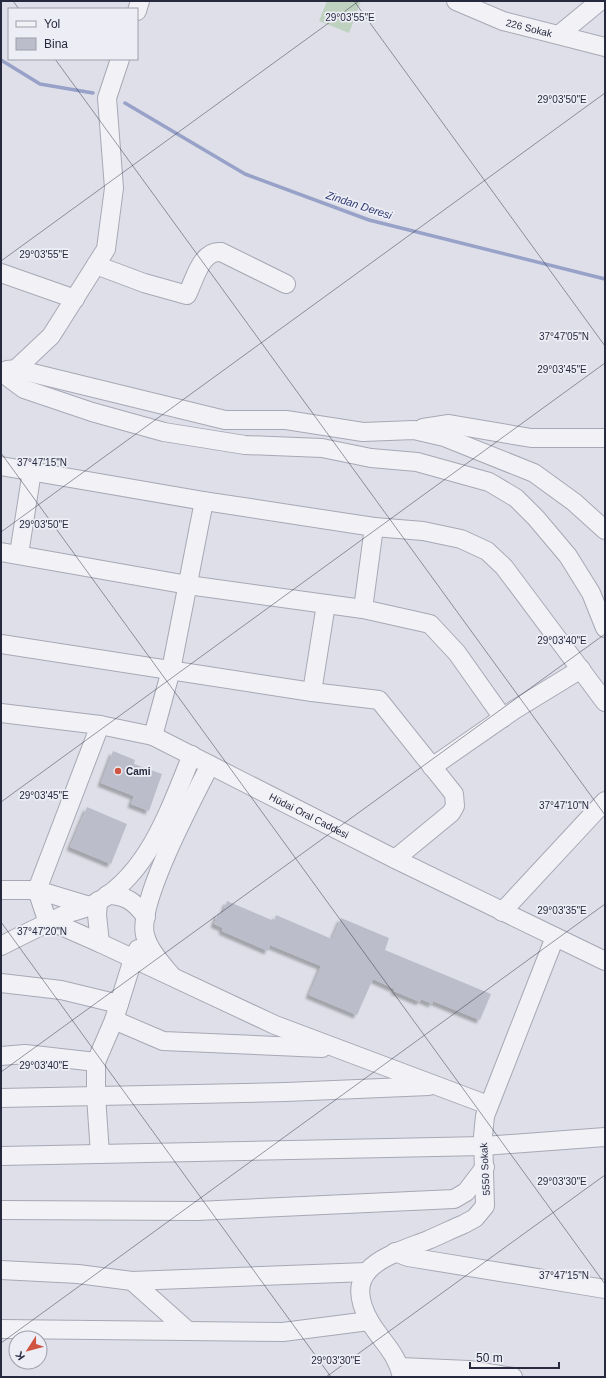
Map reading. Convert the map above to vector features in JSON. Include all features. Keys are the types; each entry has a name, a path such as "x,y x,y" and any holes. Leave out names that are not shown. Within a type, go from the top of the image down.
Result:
{"street":[{"path":"560,34 600,1"},
{"name":"226 Sokak","path":"466,3 503,21 560,34 605,47"},
{"path":"6,370 51,336 106,249 114,188 107,98 120,60"},
{"path":"96,265 144,283 187,295 204,258 210,253 221,252 286,284"},
{"path":"1,273 75,299"},
{"path":"6,370 225,420 286,420 363,432 414,430 449,424 531,438 605,438"},
{"path":"6,370 24,389 92,412 164,432 245,445 322,448 372,458 417,462 489,482 521,503 536,518 568,556 591,593 605,628"},
{"path":"414,430 444,437 534,473 574,502 605,530"},
{"path":"1,466 204,501 374,527 423,531 461,539 487,551 504,567 605,702"},
{"path":"19,554 32,471"},
{"path":"153,736 171,670 204,501"},
{"path":"363,609 374,527"},
{"path":"1,552 188,585 363,609 430,624 457,653 503,718"},
{"path":"312,692 326,604"},
{"path":"1,644 312,692 379,700 454,794 454,806 451,813 394,859"},
{"path":"432,767 503,718 581,669"},
{"name":"Hüdai Oral Caddesi","path":"1,713 100,725 153,736 394,859 605,961"},
{"path":"48,923 37,890 100,725"},
{"path":"100,943 97,915 98,901 136,870 164,824 192,755"},
{"path":"100,1154 96,1096 96,1062 116,1012 145,925 146,907 174,836 210,765"},
{"path":"502,912 605,802"},
{"path":"1,890 37,890 98,901"},
{"path":"1,946 39,926 98,901 120,895 128,898 139,907 151,950 173,977"},
{"path":"48,923 59,925 100,943 275,1024 438,1085 488,1106"},
{"name":"5550 Sokak","path":"367,1272 382,1258 429,1240 475,1218 485,1206 483,1125 488,1106 555,937"},
{"path":"1,983 61,990 116,1012 163,1041 339,1048"},
{"path":"1,1056 24,1054 96,1062"},
{"path":"1,1098 286,1092 438,1085"},
{"path":"1,1156 484,1146 605,1137"},
{"path":"1,1210 197,1211 454,1199 466,1192 485,1167"},
{"path":"395,1252 408,1257 605,1289"},
{"path":"1,1263 21,1272"},
{"path":"1,1270 78,1274 132,1282 367,1272 362,1282 361,1302 369,1320 396,1357 401,1372 469,1370 513,1377"},
{"path":"132,1282 188,1331"},
{"path":"1,1329 283,1332 369,1320"}],"green space":[{"path":"327,1 361,1 349,33 319,21"}],"building":[{"path":"113,751 135,760 134,764 162,774 149,811 131,804 134,796 101,783"},
{"path":"87,807 127,824 111,864 70,847"},
{"path":"227,901 274,921 276,915 332,939 341,918 389,938 385,950 491,994 480,1020 433,1001 432,1004 421,999 420,1002 394,991 395,989 373,979 357,1015 309,995 321,966 270,945 268,951 222,931 223,928 214,924 218,913 222,915"}],"waterway":[{"name":"Zindan Deresi","path":"1,60 40,84 93,93"},
{"name":"Zindan Deresi","path":"125,103 245,174 369,220 605,279"}],"place":[{"name":"Cami","path":"118,771"}]}
